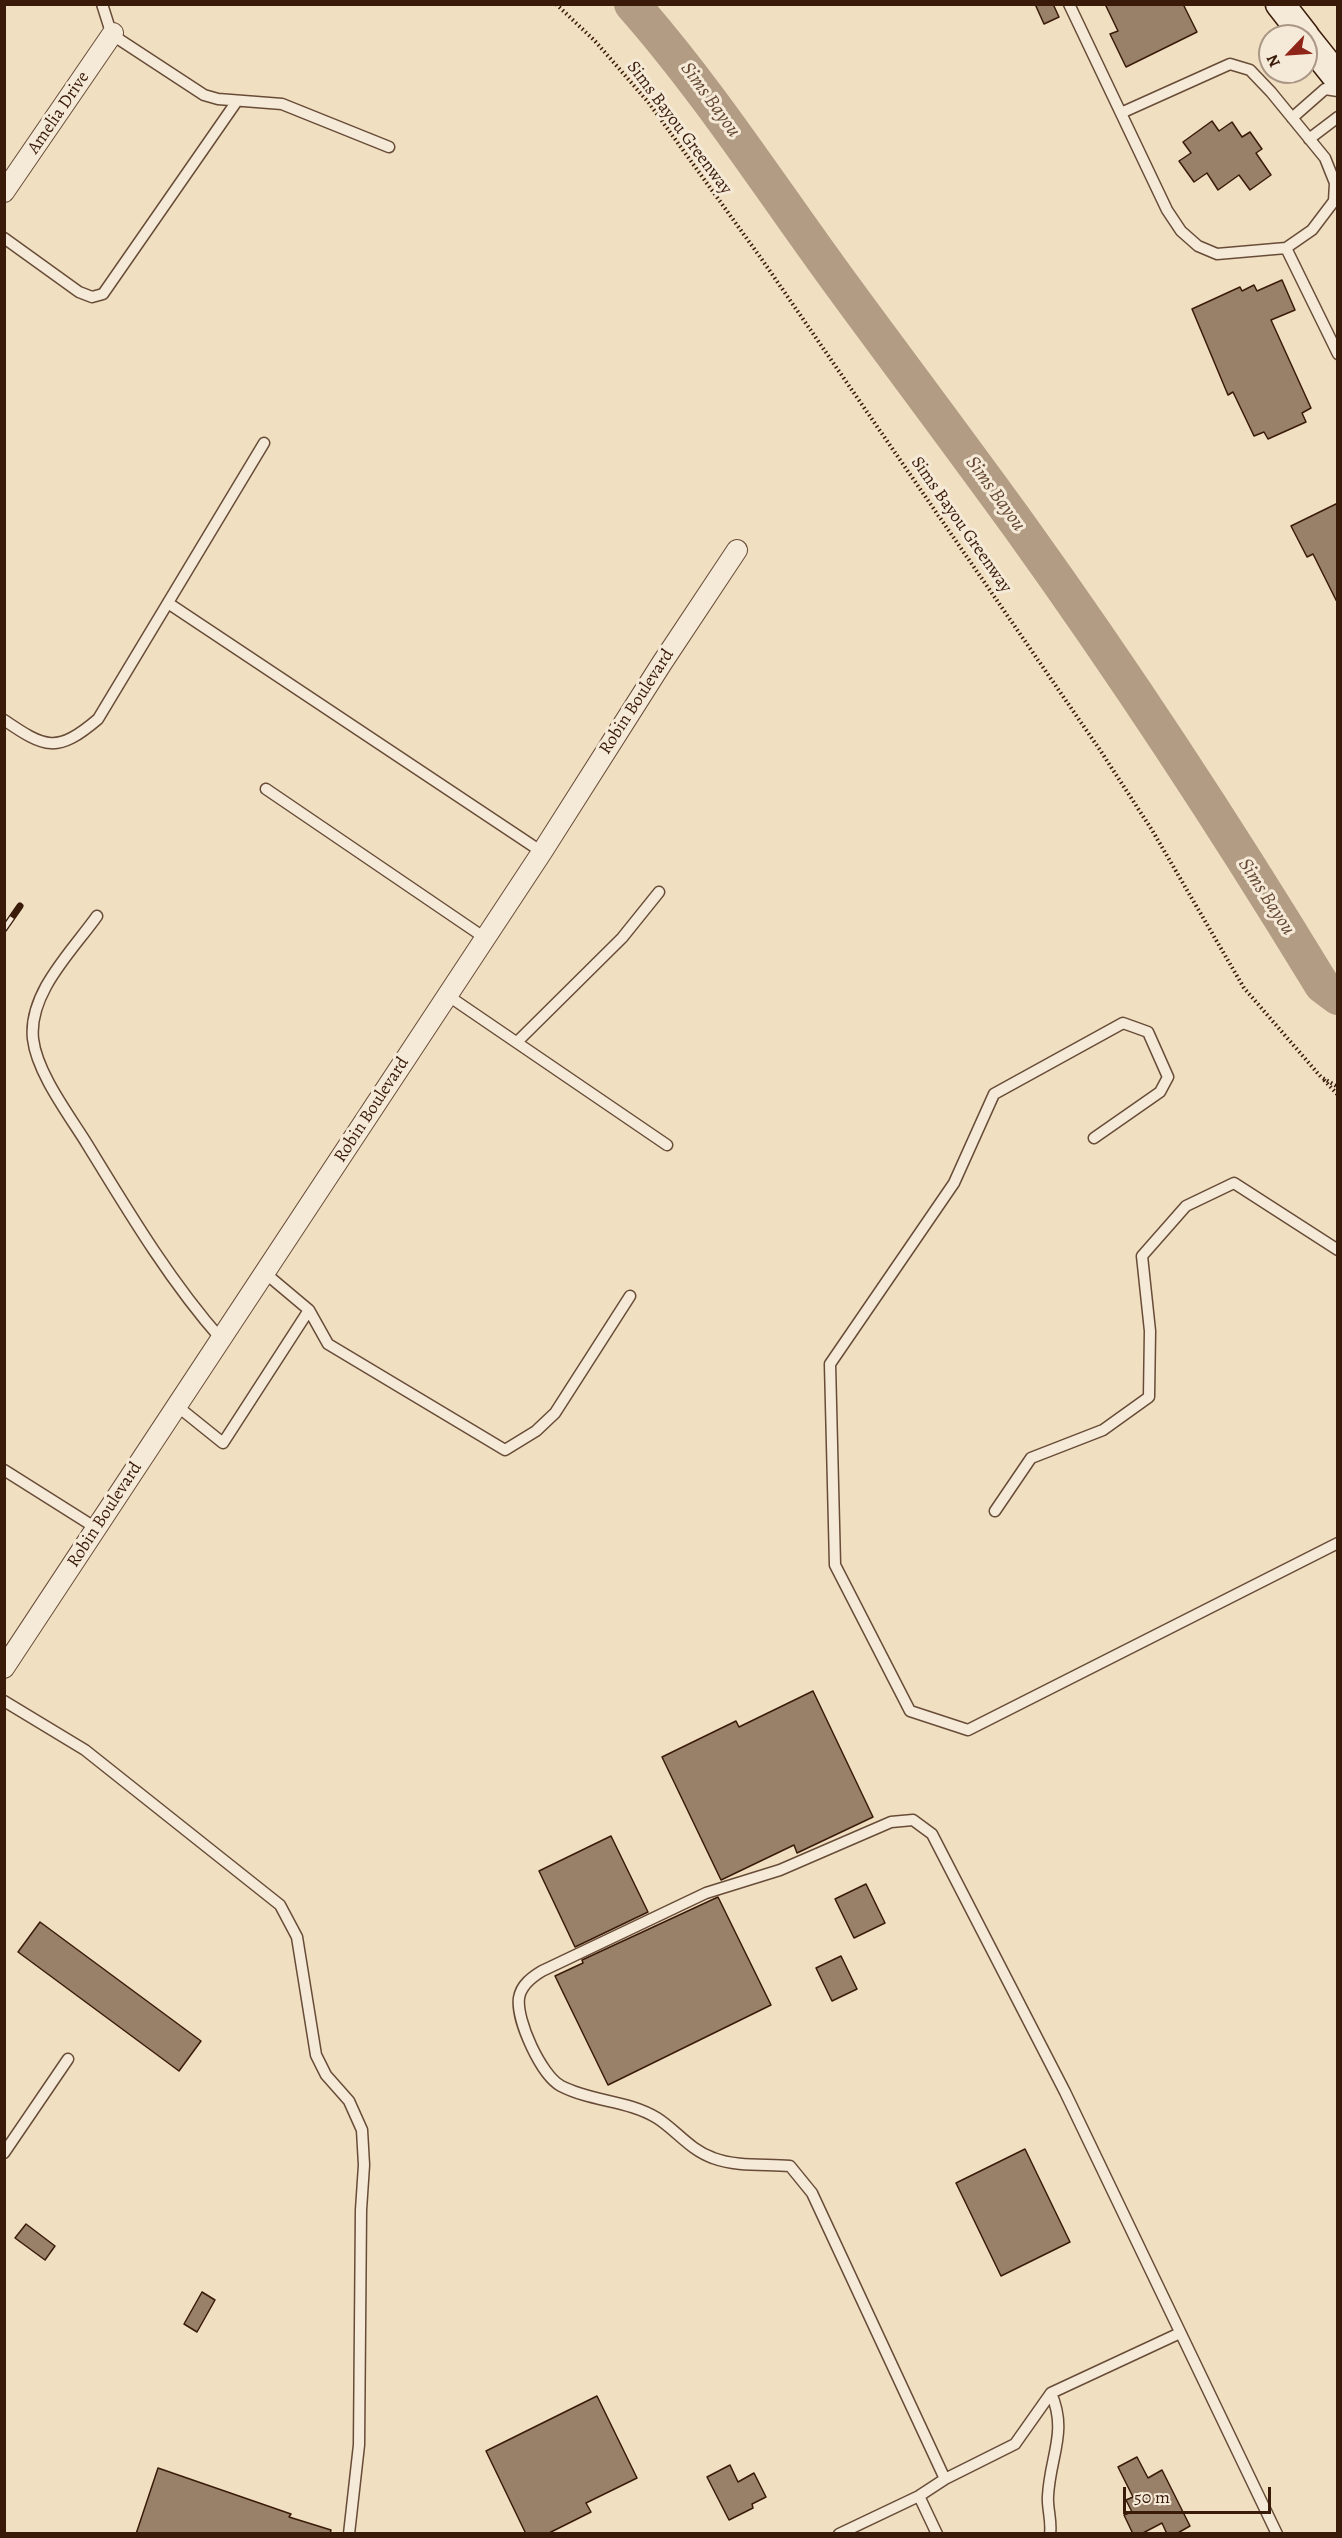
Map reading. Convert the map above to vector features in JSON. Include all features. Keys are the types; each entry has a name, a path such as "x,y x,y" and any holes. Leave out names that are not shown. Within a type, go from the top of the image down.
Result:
{"main road":[{"path":"1280,4 1295,24"},
{"path":"1318,53 1338,78"}],"street":[{"name":"Amelia Drive","path":"4,192 113,33"},
{"name":"Robin Boulevard","path":"4,1668 542,852 737,550"}],"lane":[{"path":"102,4 113,33 198,92 218,99 282,104 389,147"},
{"path":"1069,4 1167,210 1181,231 1198,246 1217,254 1286,248 1312,230 1334,201 1335,183 1325,158 1250,70 1230,64 1121,113"},
{"path":"1292,118 1325,89 1338,91"},
{"path":"4,238 79,292 92,297 103,294 237,101"},
{"path":"1309,139 1338,117"},
{"path":"1286,248 1338,354"},
{"path":"4,720 35,741 51,745 83,732 98,719 264,443"},
{"path":"168,603 542,852"},
{"path":"266,789 485,938"},
{"path":"517,1042 622,938 659,892"},
{"path":"97,916 45,988 36,1013 33,1038 41,1064 66,1110 128,1211 196,1310 221,1339"},
{"path":"447,996 667,1144"},
{"path":"1094,1138 1160,1092 1168,1077 1148,1032 1124,1023 994,1094 954,1183 830,1364 835,1565 910,1711 968,1730 1338,1543"},
{"path":"995,1511 1031,1458 1103,1430 1149,1397 1150,1331 1142,1256 1186,1206 1234,1183 1338,1250"},
{"path":"265,1272 309,1310 328,1344 505,1450 536,1431 555,1413 630,1296"},
{"path":"177,1406 223,1443 309,1310"},
{"path":"4,1470 96,1528"},
{"path":"4,1701 85,1750 280,1905 297,1937 316,2055 326,2075 349,2101 362,2130 364,2165 359,2445 349,2534"},
{"path":"945,2479 812,2193 801,2177 790,2166 736,2164 711,2158 683,2141 657,2118 626,2104 600,2099 560,2085 541,2062 519,2017 519,1996 528,1980 542,1971 706,1893 780,1870 891,1822 913,1820 922,1824 932,1834 1065,2092 1277,2534"},
{"path":"4,2153 68,2059"},
{"path":"839,2534 919,2496 945,2479 1015,2444 1051,2393 1180,2332"},
{"path":"1050,2534 1049,2482 1058,2442 1059,2426 1059,2411 1051,2393"},
{"path":"919,2496 937,2534"}],"path":[{"name":"Sims Bayou Greenway","path":"555,4 595,41 649,103 727,215 763,261 1100,750 1152,830 1244,988 1338,1095"},
{"name":"Sims Bayou Greenway","path":"1321,1077 1338,1087"}],"building":[{"path":"1035,4 1053,4 1059,17 1044,24"},
{"path":"1105,4 1183,4 1197,32 1126,67 1110,34 1118,31"},
{"path":"1212,121 1219,131 1232,122 1242,137 1250,132 1262,149 1256,153 1271,175 1250,190 1239,175 1218,190 1207,173 1194,182 1179,161 1191,153 1183,142"},
{"path":"1282,280 1295,310 1271,320 1311,408 1302,413 1306,422 1268,439 1264,432 1254,436 1233,392 1228,395 1192,309 1240,287 1242,291 1254,285 1257,291"},
{"path":"1338,503 1338,604 1313,554 1307,557 1291,526"},
{"path":"813,1691 873,1817 797,1853 794,1845 721,1880 662,1757 736,1721 739,1727"},
{"path":"611,1836 648,1912 575,1947 539,1871"},
{"path":"866,1884 885,1923 854,1938 835,1899"},
{"path":"718,1897 771,2005 608,2085 555,1976 583,1963 582,1960"},
{"path":"40,1922 201,2041 179,2071 18,1952"},
{"path":"841,1956 857,1989 832,2001 816,1968"},
{"path":"1025,2149 1070,2242 1001,2276 956,2183"},
{"path":"26,2224 55,2246 45,2260 15,2238"},
{"path":"202,2292 215,2300 197,2332 184,2324"},
{"path":"597,2396 637,2478 586,2503 591,2512 547,2534 526,2534 486,2451"},
{"path":"1137,2457 1148,2478 1162,2470 1190,2526 1176,2534 1167,2534 1162,2523 1141,2534 1133,2534 1124,2515 1132,2512 1126,2500 1133,2497 1118,2467"},
{"path":"730,2465 738,2482 754,2473 766,2497 752,2504 753,2508 729,2520 707,2477"},
{"path":"158,2468 291,2514 289,2517 331,2530 330,2534 136,2534"}],"waterway":[{"name":"Sims Bayou","path":"632,4 718,112 1020,527 1176,753 1322,985 1338,997"}],"railway":[{"path":"4,929 20,906"}]}
